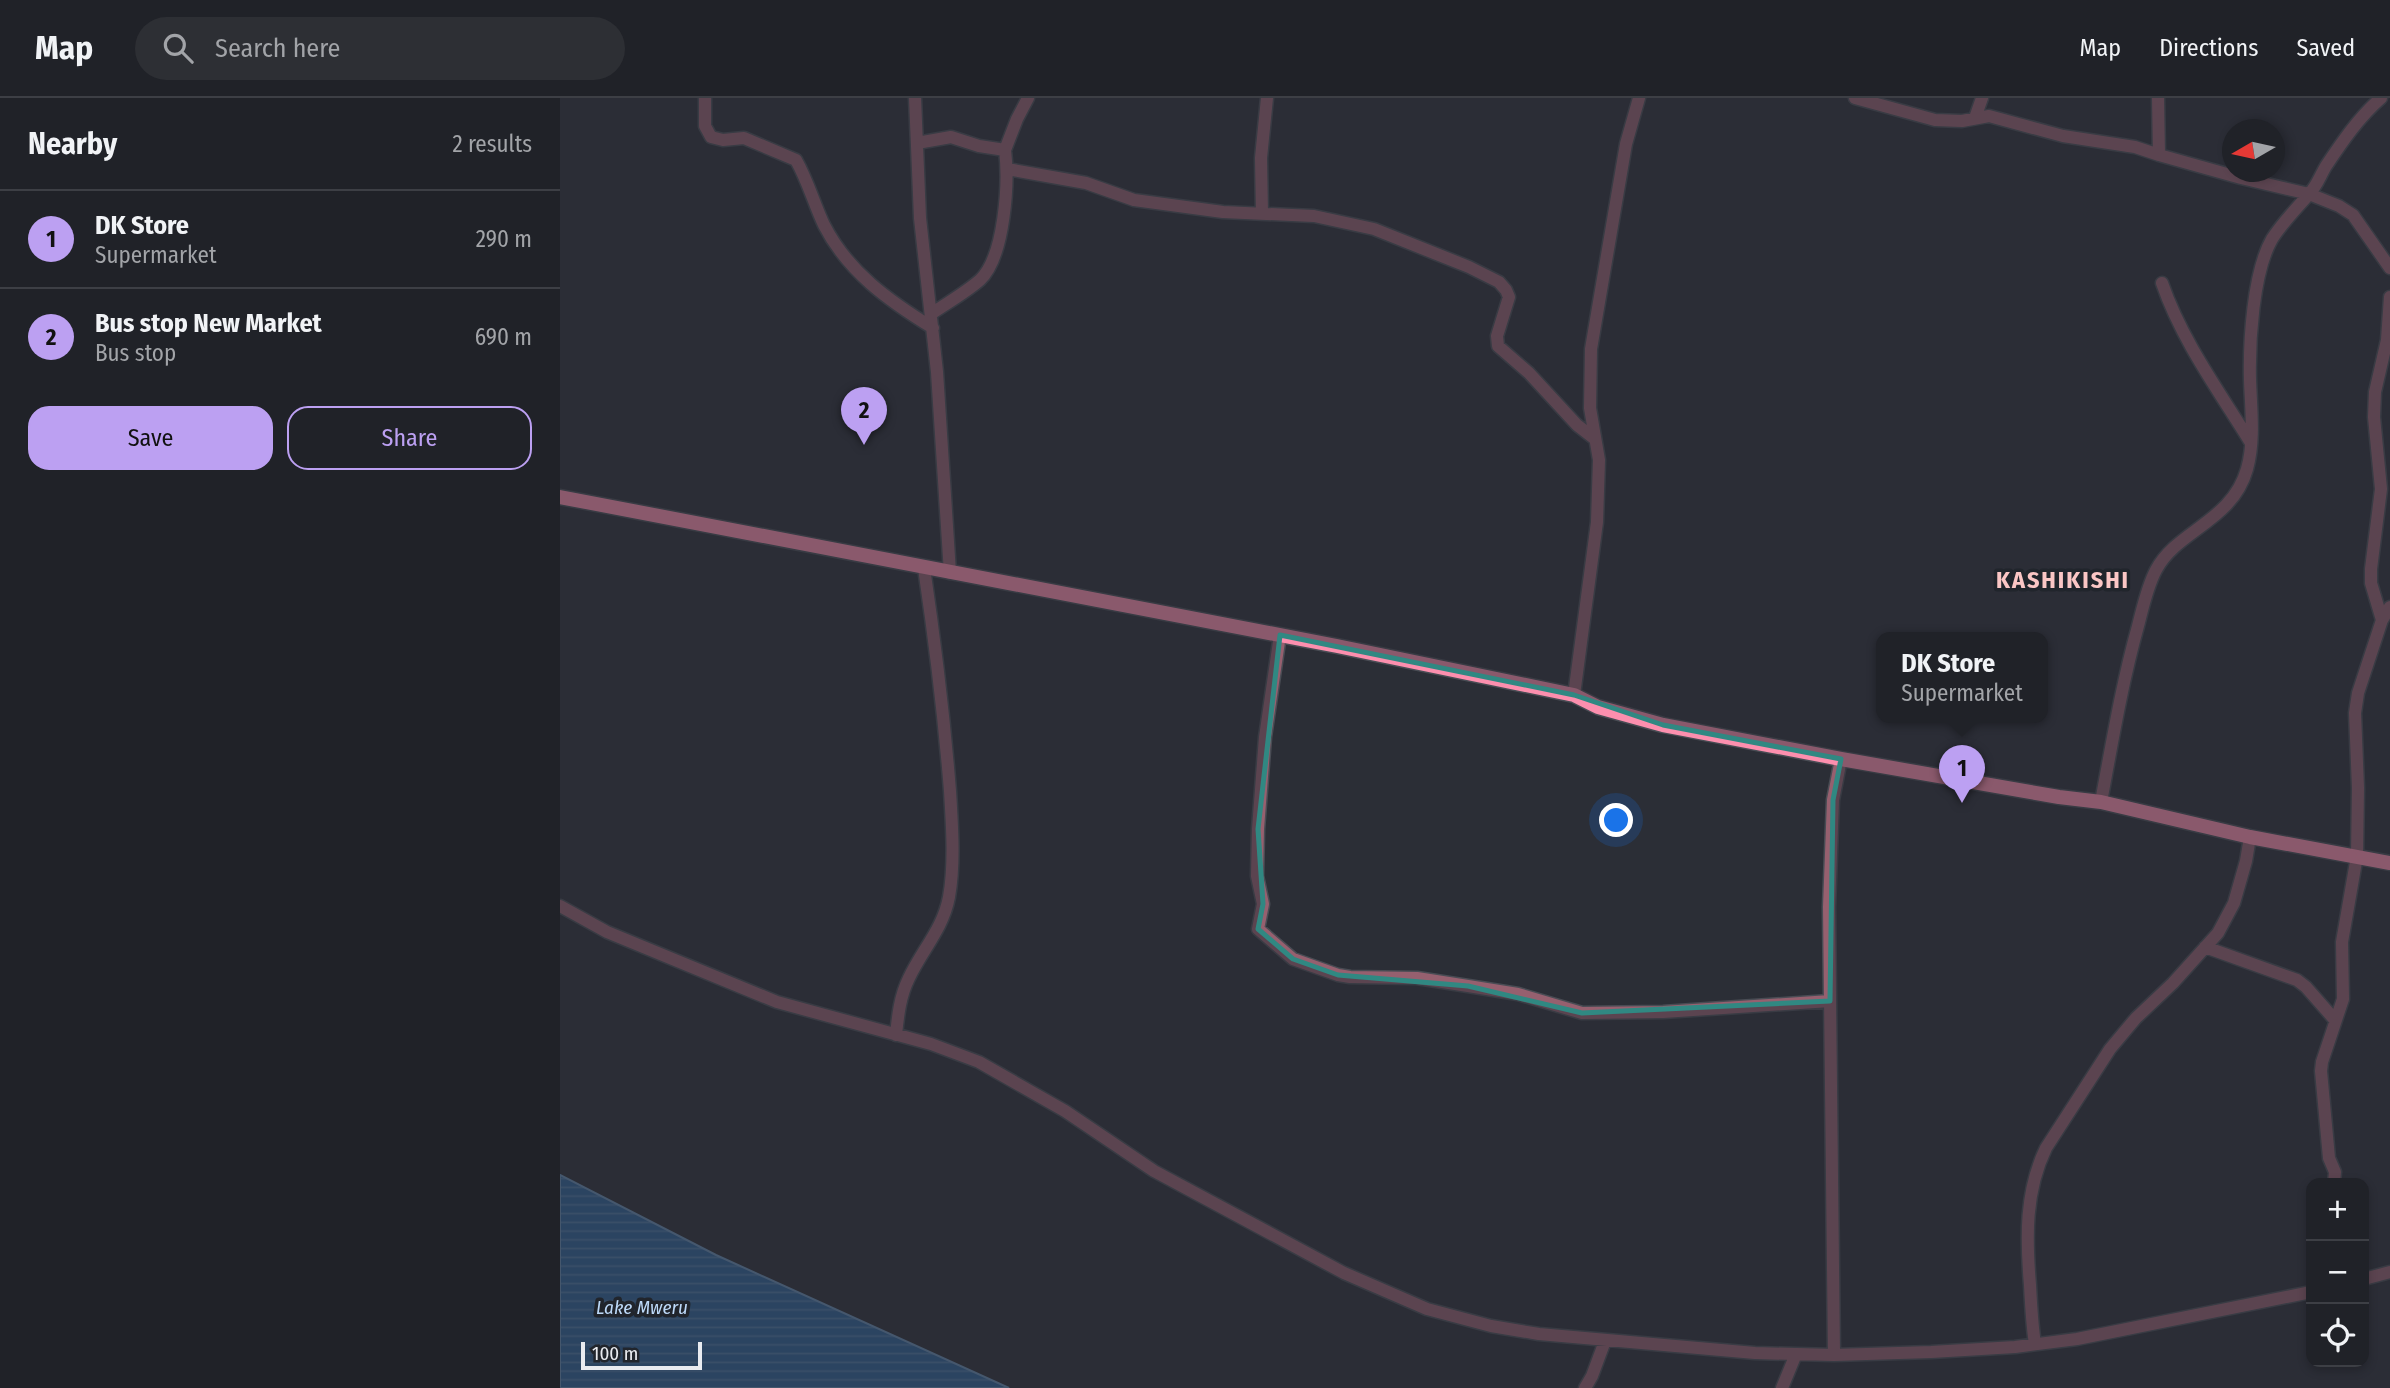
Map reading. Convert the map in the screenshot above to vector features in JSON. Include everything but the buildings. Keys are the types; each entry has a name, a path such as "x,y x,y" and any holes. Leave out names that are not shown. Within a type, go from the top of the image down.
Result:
{"main road":[{"path":"560,497 1280,635 1574,695 1598,707 1663,725 1841,759 2101,802 2250,836 2390,863"}],"street":[{"path":"705,98 705,127 711,138 744,138 796,160 838,250 861,277 891,302 933,328"},
{"path":"915,98 920,218 933,328 950,573"},
{"path":"931,314 979,280 989,266 998,244 1006,197 1005,150 1028,98"},
{"path":"1262,214 1261,158 1267,98"},
{"path":"1574,695 1597,522 1599,460 1590,408 1591,349 1624,157 1639,98"},
{"path":"1855,98 1935,120 1998,118 2063,136 2135,147 2241,178 2309,194 2353,215 2390,268"},
{"path":"1975,118 1983,98"},
{"path":"2158,98 2160,155"},
{"path":"2101,802 2131,652 2157,568 2170,553 2222,512 2246,472 2251,443 2249,353 2263,261 2271,241 2283,224 2316,187 2360,118 2381,98"},
{"path":"918,144 951,137 979,146 1005,150"},
{"path":"1007,169 1086,183 1134,200 1223,212 1314,216 1374,229 1457,262 1499,282 1507,290 1509,297 1497,335 1498,346 1529,373 1577,425 1595,439"},
{"path":"2162,283 2172,311 2188,341 2251,443"},
{"path":"2382,620 2371,583 2381,489 2374,418 2375,392 2387,340 2390,297"},
{"path":"895,1035 900,1002 908,979 934,939 942,920 949,899 952,874 948,769 924,568"},
{"path":"2334,1178 2335,1172 2329,1158 2321,1071 2343,999 2342,942 2357,856 2355,713 2358,693 2382,620 2390,607"},
{"path":"1280,635 1265,737 1258,829 1257,876 1263,904 1258,929 1293,959 1350,977 1417,978 1518,994 1582,1013 1663,1012 1830,1000"},
{"path":"1834,1355 1829,907 1833,800 1841,759"},
{"path":"2035,1345 2027,1243 2031,1191 2038,1165 2046,1148 2110,1049 2218,933 2234,903 2250,836"},
{"path":"560,906 607,932 777,1002 931,1044 979,1062 1065,1111 1154,1171 1343,1273 1427,1309 1490,1326 1539,1335 1667,1347 1834,1355 2035,1345 2115,1333 2306,1293"},
{"path":"2205,947 2297,980 2335,1020"},
{"path":"2369,1275 2390,1272"},
{"path":"1585,1388 1605,1340"},
{"path":"1782,1388 1796,1354"}],"highlighted area":[{"path":"1280,635 1574,695 1663,725 1841,759 1833,800 1830,1001 1582,1013 1468,986 1338,975 1293,959 1258,929 1263,904 1258,829"}],"water":[{"name":"Lake Mweru","path":"560,1175 716,1255 1009,1388 560,1388"}],"place":[{"name":"Bus stop New Market","path":"864,445"},
{"name":"DK Store","path":"1962,803"}],"district":[{"name":"KASHIKISHI","path":"2063,580"}]}
